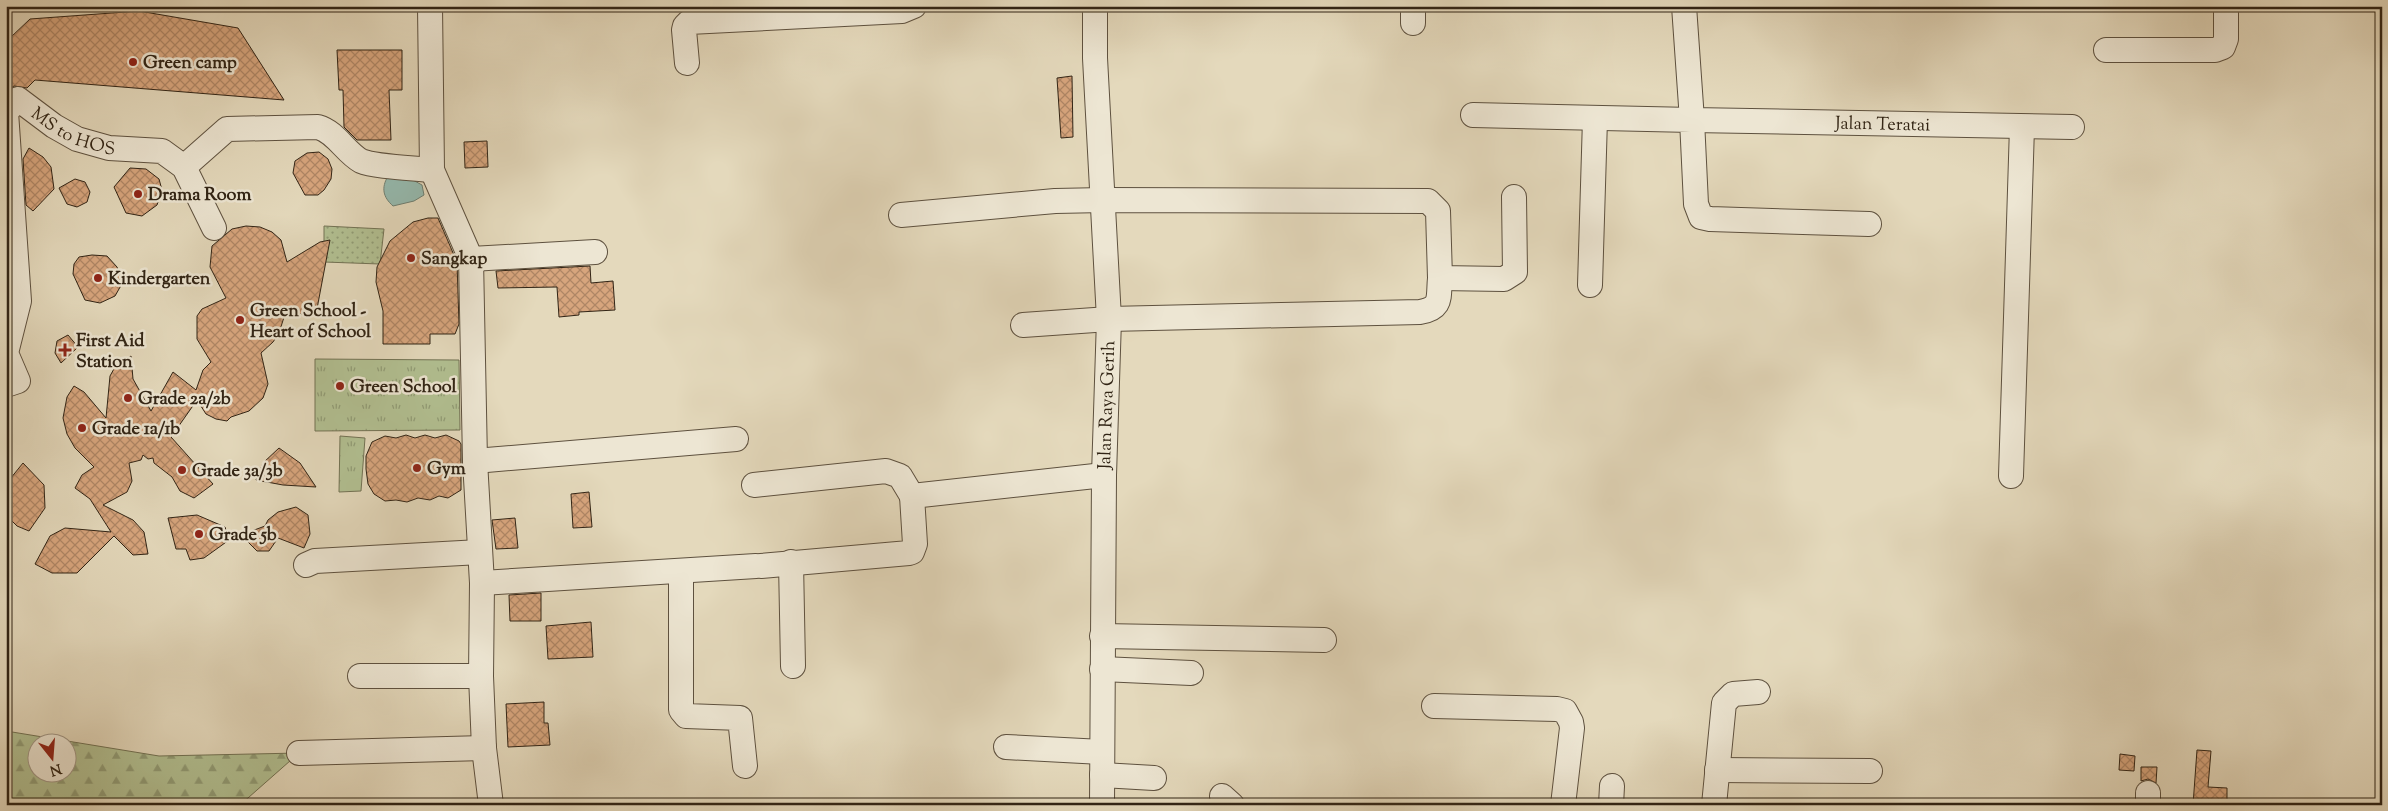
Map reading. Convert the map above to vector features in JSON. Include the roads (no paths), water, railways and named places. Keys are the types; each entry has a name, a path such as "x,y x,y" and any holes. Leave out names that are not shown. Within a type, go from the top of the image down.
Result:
{"street":[{"path":"430,6 432,170 471,259 474,461 482,583 481,676 484,748 491,805"},
{"path":"687,63 684,30 689,22 902,11 914,6"},
{"name":"Jalan Raya Gerih","path":"1095,6 1095,58 1109,319 1104,475 1102,805"},
{"path":"1684,6 1696,204 1701,217 1710,219 1869,224"},
{"path":"2106,50 2215,50 2223,46 2226,39 2226,6"},
{"name":"MS to HOS","path":"6,385 18,381 6,353 19,302 6,112 18,99 54,126 77,139 109,148 162,151 184,167 214,228"},
{"name":"Jalan Teratai","path":"1473,115 1595,119 2072,127"},
{"path":"1590,285 1595,119"},
{"path":"184,167 227,129 318,127 326,130 351,155 364,162 432,170"},
{"path":"2011,476 2022,127"},
{"path":"1440,278 1504,279 1511,277 1515,272 1514,197"},
{"path":"901,215 1055,201 1104,200 1428,200 1438,212 1440,278 1438,302 1431,310 1420,312 1109,319 1023,325"},
{"path":"471,259 595,252"},
{"path":"474,461 736,439"},
{"path":"482,583 758,566 791,562 905,555 912,552 915,544 912,496 900,476 886,471 754,484"},
{"path":"912,496 1104,475"},
{"path":"306,565 315,561 480,552"},
{"path":"791,562 793,666"},
{"path":"681,571 681,710 686,716 740,718 745,766"},
{"path":"1102,636 1324,640"},
{"path":"1102,669 1191,673"},
{"path":"360,676 481,676"},
{"path":"1714,805 1724,703 1733,694 1758,692"},
{"path":"1434,706 1557,709 1565,711 1572,722 1572,728 1563,805"},
{"path":"1006,747 1102,752"},
{"path":"299,753 484,748"},
{"path":"1717,770 1870,771"},
{"path":"1102,775 1154,778"}],"water":[{"path":"388,176 413,180 422,185 424,195 414,201 393,206 384,192 384,184"}],"place":[{"name":"Green camp","path":"133,62"},
{"name":"Drama Room","path":"138,194"},
{"name":"Sangkap","path":"411,258"},
{"name":"Kindergarten","path":"98,278"},
{"name":"Green School - Heart of School","path":"240,320"},
{"name":"First Aid Station","path":"65,350"},
{"name":"Green School","path":"340,386"},
{"name":"Grade 2a/2b","path":"128,398"},
{"name":"Grade 1a/1b","path":"82,428"},
{"name":"Gym","path":"417,468"},
{"name":"Grade 3a/3b","path":"182,470"},
{"name":"Grade 5b","path":"199,534"}]}
